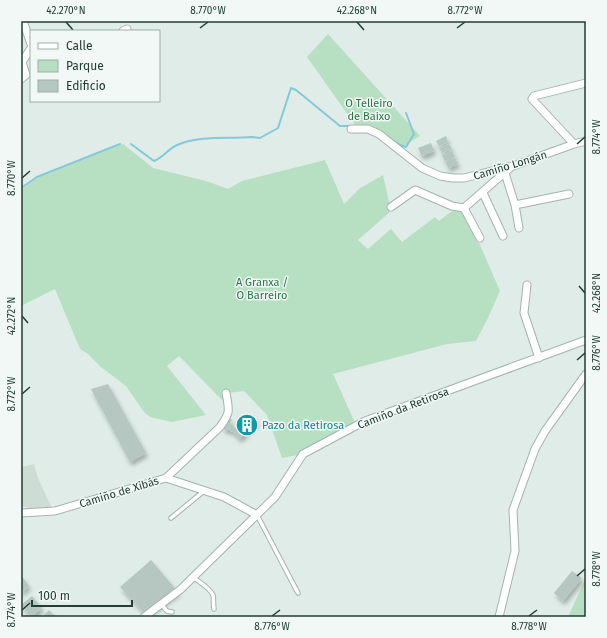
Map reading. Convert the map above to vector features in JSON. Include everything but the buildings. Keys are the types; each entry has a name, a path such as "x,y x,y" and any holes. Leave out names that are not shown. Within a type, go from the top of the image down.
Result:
{"street":[{"path":"23,21 30,43"},
{"path":"21,79 26,75 22,62 30,50"},
{"path":"574,144 532,99 534,96 586,83"},
{"name":"Camiño Longán","path":"351,130 368,129 379,134 422,168 440,176 464,178 513,166 586,141"},
{"path":"391,207 414,190 452,206 464,208 513,166"},
{"path":"505,173 515,205 520,228"},
{"path":"483,193 503,236"},
{"path":"515,205 570,194"},
{"path":"464,208 480,238"},
{"path":"527,285 524,312 539,358"},
{"name":"Camiño da Retirosa","path":"144,617 181,589 275,497 303,454 365,421 586,340"},
{"path":"499,617 515,551 513,510 535,449 545,432 586,374"},
{"path":"166,478 220,427 226,419 229,411 226,393"},
{"name":"Camiño de Xibás","path":"21,514 55,511 166,478 224,496 257,515"}],"lane":[{"path":"171,518 205,490"},
{"path":"257,515 298,593"},
{"path":"193,577 206,587 213,596 214,609"},
{"path":"161,604 167,611 172,612"}],"shaded area":[{"path":"34,464 38,478 52,508 31,510 27,507 21,507 21,467"}],"green space":[{"name":"O Telleiro de Baixo","path":"328,34 420,136 399,149 358,129 307,57"},
{"name":"A Granxa / O Barreiro","path":"123,144 153,168 206,181 228,189 242,181 325,160 344,204 359,189 383,175 391,211 358,240 368,249 391,229 402,242 435,217 439,221 452,211 464,208 500,291 476,341 447,344 333,374 356,425 303,454 282,458 267,415 244,391 227,393 224,402 179,356 167,366 206,415 172,422 150,417 144,412 126,386 80,349 55,289 21,306 21,190 35,179"},
{"path":"586,579 586,617 568,617 584,582"}],"waterway":[{"path":"131,144 154,161 177,145 195,140 214,138 260,138 278,128 291,88 296,90 340,126 351,126"},
{"path":"389,138 406,147 414,134 406,113"},
{"path":"21,188 37,177 120,144"}],"place":[{"name":"Pazo da Retirosa","path":"247,425"}]}
